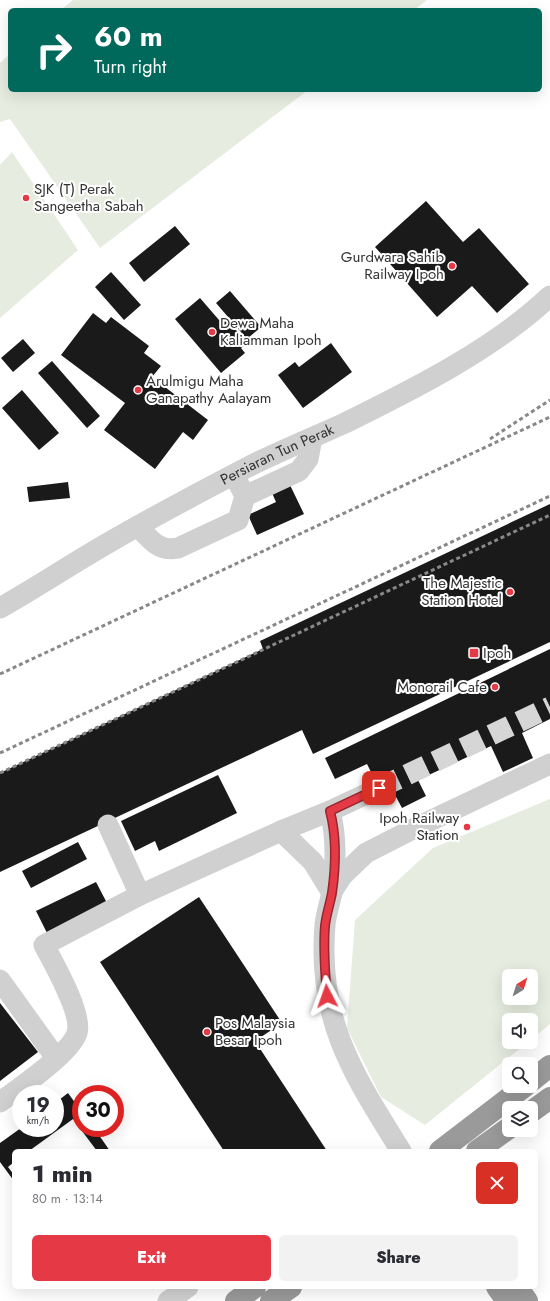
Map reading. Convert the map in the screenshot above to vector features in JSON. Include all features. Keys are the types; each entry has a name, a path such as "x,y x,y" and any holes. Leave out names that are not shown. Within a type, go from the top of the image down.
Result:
{"highway":[{"path":"538,1075 550,1066"},
{"path":"443,1149 516,1093"},
{"path":"538,1107 550,1098"},
{"path":"481,1149 502,1133"},
{"path":"236,1301 252,1289"},
{"path":"272,1301 288,1289"},
{"path":"498,1289 507,1301"},
{"path":"518,1289 527,1301"}],"street":[{"name":"Persiaran Tun Perak","path":"0,608 138,526 234,475 402,394 464,359 502,336 550,296"},
{"path":"244,496 299,471 308,459 312,438"},
{"path":"138,526 153,542 163,548 178,548 238,520 244,496 234,475"},
{"path":"332,893 342,876 366,853 413,828 550,764"},
{"path":"0,1102 49,1065 72,1041 77,1032 77,1022 62,978 44,945 140,894 379,788"},
{"path":"330,811 335,831 335,856 332,893 325,924 324,965 327,996 334,1028 346,1059 365,1094 400,1149"},
{"path":"108,825 140,894"},
{"path":"281,831 313,862 332,893"},
{"path":"0,980 56,1058"},
{"path":"168,1301 185,1289"}],"shaded area":[{"path":"73,0 427,0 417,8 63,8"},
{"path":"8,56 8,92 305,92 100,248 10,119 0,122 0,63"},
{"name":"SJK (T) Perak Sangeetha Sabah","path":"12,152 78,250 0,318 0,165"},
{"path":"550,799 550,1024 538,1034 538,1013 502,1013 502,1049 519,1049 509,1057 502,1057 502,1063 425,1125 381,1097 347,1028 355,920 433,848"}],"building":[{"name":"Gurdwara Sahib Railway Ipoh","path":"426,201 463,242 479,228 529,284 497,313 472,286 437,317 375,247"},
{"path":"175,226 190,244 144,282 129,263"},
{"path":"111,272 141,305 124,320 95,287"},
{"path":"230,291 261,327 247,339 216,303"},
{"name":"Dewa Maha Kaliamman Ipoh","path":"200,298 219,320 224,316 247,343 241,348 245,353 221,373 175,319"},
{"name":"Arulmigu Maha Ganapathy Aalayam","path":"93,313 106,323 111,317 149,346 144,353 161,366 152,377 208,420 193,440 183,432 155,469 104,430 125,403 61,355"},
{"path":"23,339 35,353 13,372 1,358"},
{"path":"331,343 352,372 303,408 278,375 295,362 299,367"},
{"path":"52,361 100,416 87,428 38,373"},
{"path":"22,390 59,433 39,450 2,408"},
{"path":"68,482 70,498 29,502 27,487"},
{"path":"290,485 304,514 257,535 248,515 276,502 272,493"},
{"path":"550,504 550,642 313,754 302,730 0,872 0,773 263,649 260,641"},
{"path":"550,649 550,719 522,733 533,758 503,772 491,746 418,780 426,796 402,808 394,793 384,798 367,764 335,779 325,758"},
{"path":"218,775 237,813 159,851 155,841 135,851 121,821"},
{"path":"78,842 87,859 31,888 22,871"},
{"path":"96,882 108,905 48,935 36,911"},
{"name":"Pos Malaysia Besar Ipoh","path":"199,897 282,1023 255,1041 326,1149 223,1149 100,962"},
{"path":"0,1003 38,1052 0,1081"},
{"path":"68,1093 72,1099 72,1120 64,1126 64,1096"},
{"path":"12,1134 12,1137 48,1137 32,1149 12,1149 12,1164 8,1167 12,1172 12,1178 0,1162 0,1143"},
{"path":"86,1137 100,1137 109,1149 96,1149"}],"tunnel":[{"path":"379,788 550,707"}],"railway":[{"path":"490,439 550,400"},
{"path":"0,674 550,417"},
{"path":"0,753 550,496"},
{"path":"0,773 550,515"}],"place":[{"name":"SJK (T) Perak Sangeetha Sabah","path":"26,198"},
{"name":"Gurdwara Sahib Railway Ipoh","path":"452,266"},
{"name":"Dewa Maha Kaliamman Ipoh","path":"212,332"},
{"name":"Arulmigu Maha Ganapathy Aalayam","path":"138,390"},
{"name":"The Majestic Station Hotel","path":"510,592"},
{"name":"Ipoh","path":"474,653"},
{"name":"Monorail Cafe","path":"495,687"},
{"name":"Ipoh Railway Station","path":"467,827"},
{"name":"Pos Malaysia Besar Ipoh","path":"207,1032"}],"route":[{"path":"327,996 324,965 325,924 332,893 335,856 335,831 330,811 379,788"}]}
